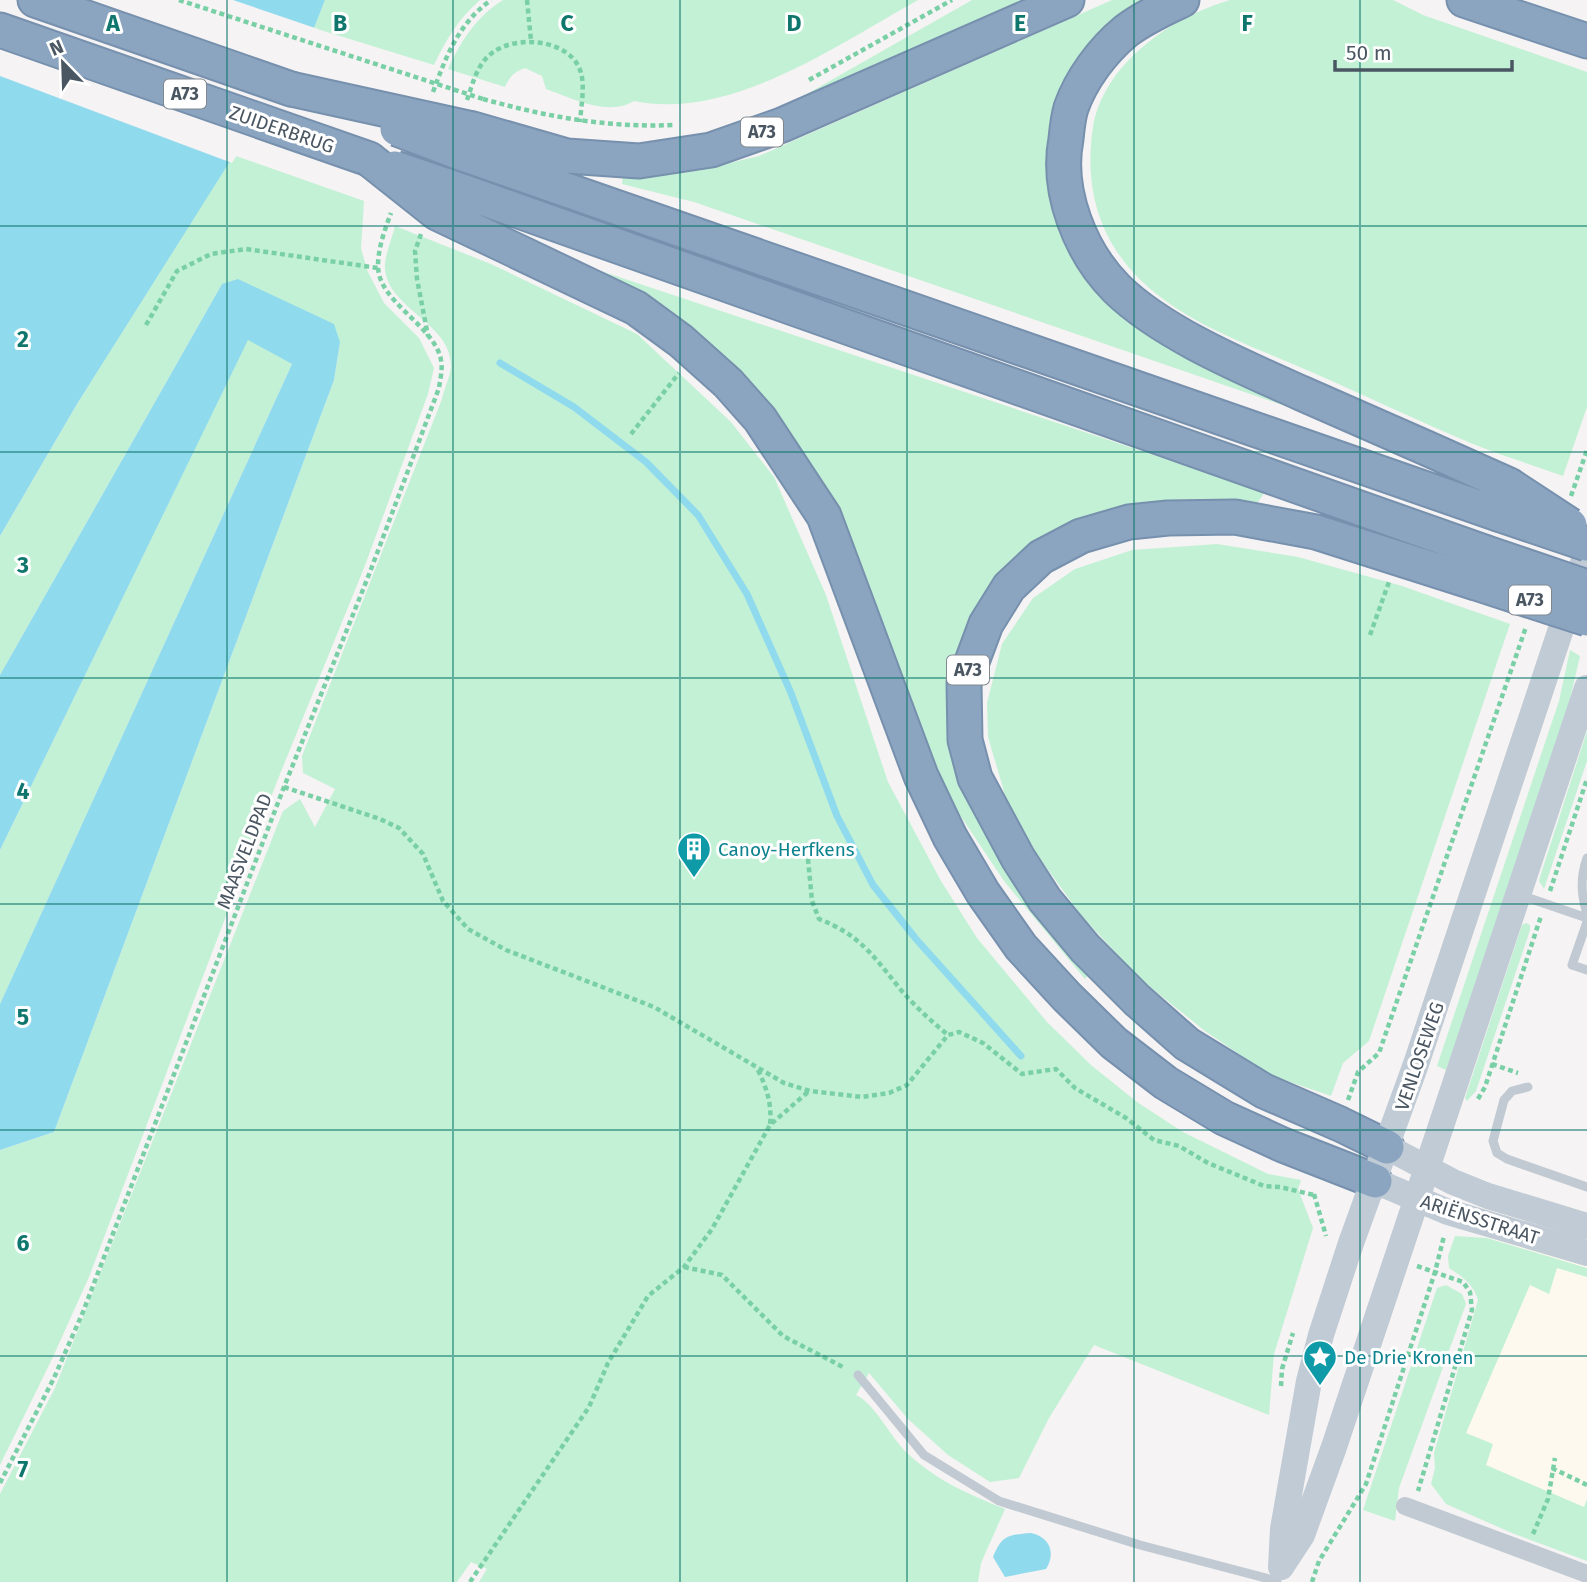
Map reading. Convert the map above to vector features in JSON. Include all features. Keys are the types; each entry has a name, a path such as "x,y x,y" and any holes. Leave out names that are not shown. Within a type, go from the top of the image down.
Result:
{"highway":[{"name":"ZUIDERBRUG","path":"35,0 291,89 473,127"},
{"name":"A73","path":"473,127 568,156 639,162 711,150 782,125 1067,0"},
{"name":"A73","path":"1182,0 1125,32 1087,75 1071,109 1064,149 1069,208 1086,246 1116,288 1157,321 1587,544"},
{"path":"1464,0 1587,41"},
{"name":"ZUIDERBRUG","path":"0,30 369,159 441,199"},
{"name":"A73","path":"473,127 1504,499 1587,536"},
{"name":"A73","path":"441,199 1478,567 1587,619"},
{"name":"A73","path":"441,199 636,308 681,341 728,383 760,419 824,516 922,776 950,836 976,882 1021,947 1067,998 1114,1043 1166,1083 1224,1118 1375,1181"},
{"name":"A73","path":"1387,1147 1264,1091 1187,1044 1137,1000 1085,948 1045,900 1018,858 975,778 965,740 964,683 986,624 1009,587 1041,557 1081,537 1129,522 1168,518 1235,517 1587,587"}],"main road":[{"name":"VENLOSEWEG","path":"1278,1577 1283,1529 1309,1381 1330,1309 1587,551"},
{"path":"1278,1577 1302,1535 1587,688"},
{"name":"ARIËNSSTRAAT","path":"1387,1147 1427,1169 1488,1196 1587,1226"},
{"name":"ARIËNSSTRAAT","path":"1375,1181 1448,1212 1587,1253"}],"street":[{"path":"1409,1508 1587,1574"}],"lane":[{"path":"1587,858 1581,874 1587,918 1572,965 1587,970"},
{"path":"1518,895 1587,918"},
{"path":"1529,1082 1512,1091 1504,1100 1493,1141 1497,1153 1587,1187"},
{"path":"1480,1221 1488,1196"},
{"path":"858,1374 924,1455 999,1501 1140,1545 1278,1577"}],"path":[{"path":"179,0 473,127 540,115 580,122 673,125 687,123"},
{"path":"444,60 461,29 491,0"},
{"path":"527,0 531,41 550,45 568,55 578,65 582,74 580,122"},
{"path":"797,86 952,0"},
{"path":"146,325 177,271 211,254 246,249 378,268 384,233"},
{"name":"MAASVELDPAD","path":"0,1483 54,1378 83,1312 439,388 441,360 429,336 386,290 378,268"},
{"path":"631,434 673,380"},
{"path":"1569,503 1587,450"},
{"path":"1370,635 1385,593"},
{"path":"1340,1124 1358,1072 1379,1053 1528,621"},
{"path":"1475,1104 1485,1087 1587,779"},
{"path":"284,787 399,828 423,854 443,901 468,929 506,950 654,1007 757,1070 784,1083 810,1091 863,1097 889,1093 907,1085 948,1035 959,1032 984,1043 1022,1074 1056,1069 1075,1088 1126,1118 1154,1140 1179,1146 1208,1163 1264,1186 1314,1195"},
{"path":"814,843 808,859 812,901 820,919 840,927 858,940 919,1009 948,1035"},
{"path":"1492,1064 1529,1082"},
{"path":"757,1070 768,1091 770,1125"},
{"path":"470,1582 589,1407 608,1363 648,1296 684,1267 712,1229 770,1125 810,1091"},
{"path":"1322,1247 1327,1235 1314,1195 1326,1161"},
{"path":"1312,1582 1319,1561 1366,1484 1443,1247 1448,1212"},
{"path":"684,1267 722,1275 783,1336 858,1374"},
{"path":"1409,1508 1472,1310 1470,1292 1463,1282 1435,1272"},
{"path":"1281,1396 1282,1369 1294,1332"},
{"path":"1526,1551 1548,1499 1555,1458"},
{"path":"1552,1468 1587,1485"}],"shaded area":[{"path":"1479,1178 1510,1191 1587,1212 1587,1538 1442,1484 1487,1310"}],"green space":[{"path":"325,0 480,0 453,30 434,65 314,28"},
{"path":"503,0 918,0 818,57 745,90 707,100 670,104 634,101 613,107 601,107 546,89 542,76 525,68 513,75 505,87 448,69 470,30"},
{"path":"972,0 1034,0 793,107 791,103"},
{"path":"1112,0 1145,0 1074,77 1082,264 1288,396 1285,406 694,202 622,184 624,170 660,174 700,170 759,156"},
{"path":"1230,0 1393,0 1423,15 1587,72 1587,407 1563,476 1473,444 1214,330 1169,304 1149,288 1119,254 1101,220 1092,184 1091,146 1100,104 1126,63 1144,46 1186,18"},
{"path":"233,155 364,201 361,248 367,270 384,303 419,338 434,368 428,394 364,568 276,784 89,1277 0,1465 0,1150 54,1132 334,380 340,342 222,284 0,675 0,536 77,404"},
{"path":"395,226 491,264 637,334 731,422 774,477 826,595 888,782 941,881 977,938 1047,1022 1091,1065 1137,1102 1183,1132 1268,1174 1301,1180 1298,1189 1313,1228 1274,1354 1269,1415 1094,1345 1049,1418 1019,1478 990,1482 948,1455 908,1419 869,1373 856,1395 870,1406 906,1452 940,1478 1005,1509 981,1563 978,1582 479,1582 487,1569 471,1562 457,1582 0,1582 0,1494 55,1388 283,811 300,799 315,827 335,789 303,773 302,756 442,399 451,367 449,352 442,339 397,295 389,283 385,264"},
{"path":"601,271 1265,492 1253,509 1069,530 951,695 1035,900 1088,975 1085,979 1004,881 960,815 915,728 854,568 710,356"},
{"path":"248,339 292,364 0,1004 0,850"},
{"path":"1217,544 1298,557 1402,586 1510,624 1369,1041 1343,1063 1331,1096 1270,1075 1205,1031 1139,978 1081,915 1038,856 1006,798 988,737 987,703 1002,644 1033,598 1075,569 1132,550"},
{"path":"1570,650 1580,656 1569,703 1468,1011 1446,1070 1437,1066 1559,701"},
{"path":"1587,731 1587,761 1544,889 1539,881 1540,877"},
{"path":"1522,925 1530,925 1530,930 1476,1091 1467,1101 1465,1098"},
{"path":"1455,1236 1487,1238 1587,1268 1587,1277 1557,1268 1549,1294 1530,1285 1466,1433 1493,1444 1486,1465 1584,1507 1587,1499 1587,1561 1512,1533 1446,1504 1431,1484 1435,1468 1434,1453 1478,1300 1467,1281 1449,1268 1448,1256"},
{"path":"1446,1285 1462,1294 1466,1304 1399,1488 1395,1521 1363,1510 1437,1288"}],"water":[{"path":"0,0 325,0 314,28 77,404 0,536"},
{"path":"238,279 334,324 340,342 334,380 54,1132 0,1150 0,1004 292,364 248,340 0,850 0,675 222,284"},
{"path":"1031,1533 1043,1538 1049,1546 1051,1557 1046,1569 1005,1577 993,1557 1000,1544 1011,1536"}],"pier":[{"path":"0,0 233,0 318,29 232,163 0,76"}],"waterway":[{"path":"500,363 574,407 646,462 698,515 747,594 791,693 837,816 873,885 916,939 1021,1056"}],"place":[{"name":"Canoy-Herfkens","path":"694,879"},
{"name":"De Drie Kronen","path":"1320,1387"}]}
